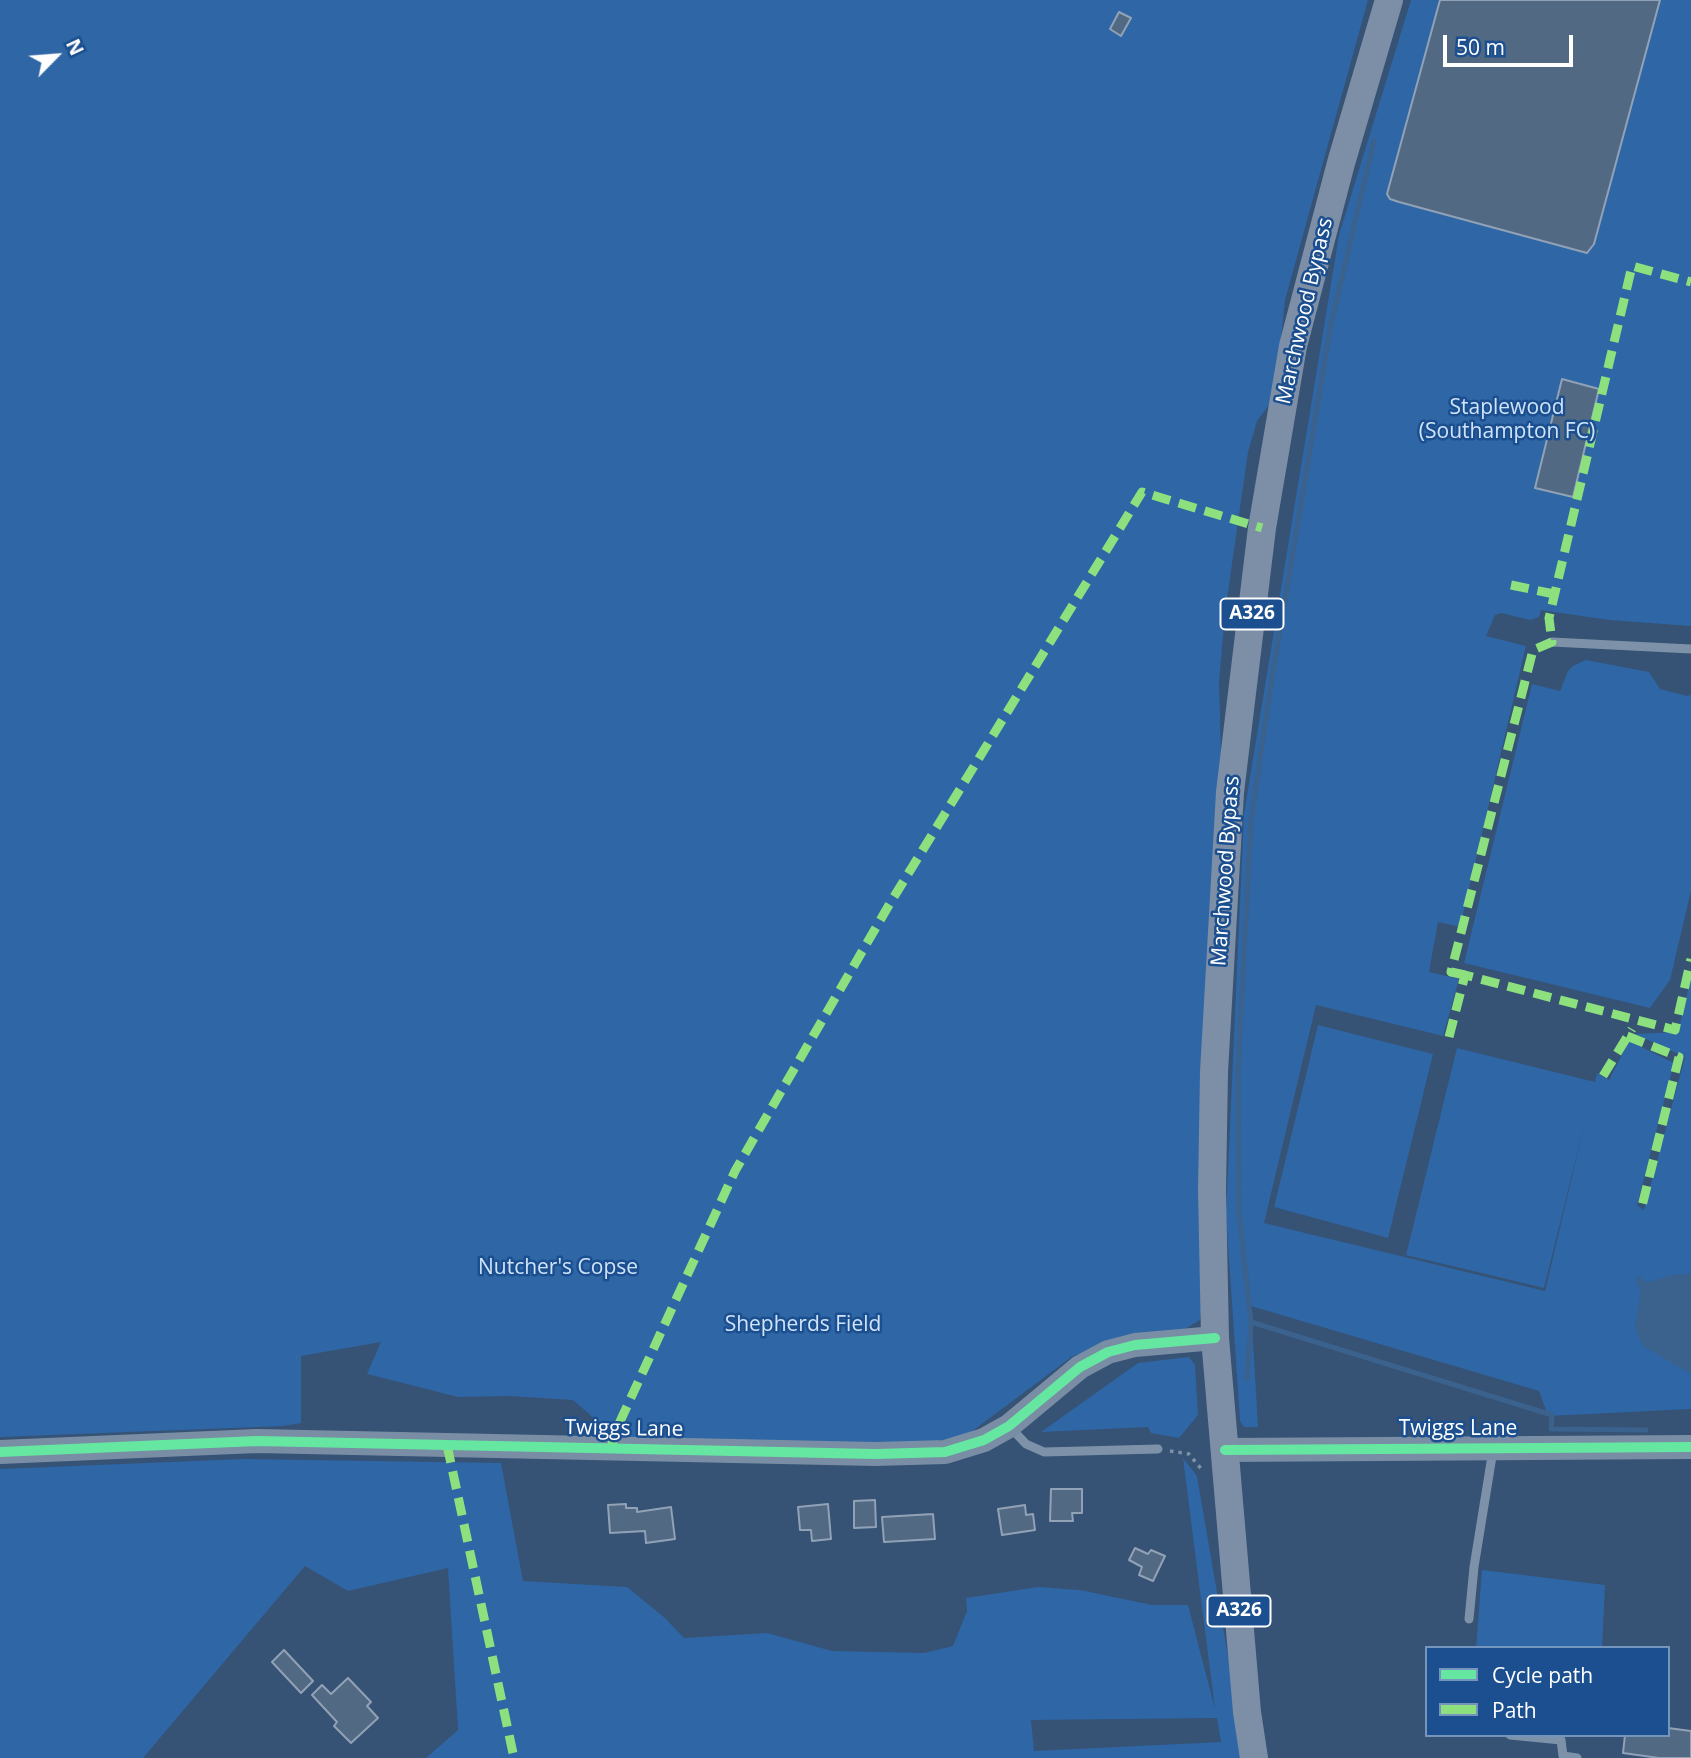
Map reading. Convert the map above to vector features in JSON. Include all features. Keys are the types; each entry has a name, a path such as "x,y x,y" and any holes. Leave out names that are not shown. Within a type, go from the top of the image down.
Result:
{"main road":[{"name":"Marchwood Bypass","path":"1254,1758 1247,1712 1215,1338 1212,1190 1217,1019 1230,792 1262,528 1293,346 1340,163 1389,0"}],"street":[{"name":"Twiggs Lane","path":"0,1452 257,1441 876,1454 945,1451 984,1440 1009,1426 1080,1367 1108,1352 1135,1345 1215,1338"},
{"name":"Twiggs Lane","path":"1225,1450 1691,1447"}],"lane":[{"path":"1552,642 1691,649"},
{"path":"1009,1426 1026,1444 1044,1452 1158,1449"},
{"path":"1469,1619 1474,1567 1493,1448"},
{"path":"1527,1737 1561,1741 1563,1756 1577,1758"}],"green space":[{"path":"0,0 1368,0 1285,300 1275,397 1257,421 1248,452 1225,613 1219,682 1221,754 1200,1320 1185,1329 1138,1334 1073,1356 967,1435 908,1447 620,1441 573,1400 509,1396 458,1397 367,1374 381,1342 301,1356 301,1423 283,1426 0,1437"},
{"name":"Staplewood (Southampton FC)","path":"1411,0 1691,0 1691,626 1609,620 1541,610 1539,617 1530,620 1501,613 1495,615 1486,636 1526,646 1460,927 1438,922 1429,972 1459,979 1443,1036 1316,1005 1264,1223 1545,1291 1586,1118 1544,1288 1406,1255 1457,1048 1595,1082 1597,1073 1609,1080 1629,1041 1674,1063 1637,1205 1644,1210 1685,1057 1635,1034 1678,1032 1691,978 1691,1409 1548,1416 1539,1391 1251,1306 1258,1427 1244,1427 1240,1421 1226,1215 1244,814 1339,235"},
{"path":"1586,660 1649,672 1660,689 1691,695 1691,891 1670,980 1650,1008 1464,963 1532,684 1560,691 1568,671"},
{"path":"1318,1025 1433,1054 1388,1238 1274,1207"},
{"path":"1189,1357 1195,1365 1198,1415 1179,1438 1151,1433 1148,1427 1041,1432 1138,1363"},
{"path":"1183,1458 1197,1476 1244,1758 426,1758 458,1730 448,1568 348,1591 305,1566 143,1758 0,1758 0,1469 244,1459 501,1463 523,1581 627,1587 665,1618 684,1638 767,1633 832,1651 924,1653 953,1646 967,1611 966,1598 1038,1587 1080,1590 1152,1605 1188,1605 1215,1709","holes":["1217,1718 1221,1742 1034,1751 1031,1720"]},
{"path":"1482,1570 1605,1585 1602,1646 1476,1646"}],"shaded area":[{"path":"1691,1274 1691,1374 1643,1346 1635,1326 1641,1290 1636,1280 1639,1275 1644,1281 1650,1282 1671,1275"}],"building":[{"path":"1440,0 1660,0 1594,244 1587,253 1399,202 1390,199 1387,194"},
{"path":"1119,12 1131,18 1121,36 1110,29"},
{"path":"1562,379 1599,389 1573,497 1535,488"},
{"path":"1051,1489 1082,1489 1082,1513 1072,1513 1073,1521 1050,1521"},
{"path":"875,1500 876,1527 854,1528 854,1501"},
{"path":"626,1504 626,1508 637,1508 637,1512 671,1507 675,1539 646,1543 645,1531 610,1533 608,1505"},
{"path":"828,1504 831,1539 812,1541 811,1530 800,1530 798,1507"},
{"path":"1025,1505 1026,1515 1033,1514 1035,1530 1002,1535 998,1509"},
{"path":"933,1514 935,1539 884,1542 882,1517"},
{"path":"1135,1548 1148,1554 1151,1550 1165,1556 1153,1581 1139,1575 1142,1567 1129,1560"},
{"path":"284,1650 313,1681 301,1693 272,1662"},
{"path":"348,1678 371,1702 367,1706 378,1718 351,1743 334,1726 337,1722 312,1695 322,1685 331,1694"},
{"path":"1670,1728 1691,1731 1691,1758 1659,1758 1623,1753 1625,1737 1670,1737"}],"waterway":[{"path":"1247,1379 1251,1322 1239,1212 1238,1071 1251,822 1331,324 1374,141"},
{"path":"1251,1322 1552,1415 1551,1429 1646,1430"}],"marked path":[{"path":"1465,975 1451,972 1533,650 1552,642 1549,618 1632,266 1691,282"},
{"path":"613,1448 612,1439 735,1171 889,905 1142,492 1262,528"},
{"path":"1511,585 1554,594"},
{"path":"1449,1037 1465,975 1675,1030 1691,959"},
{"path":"1603,1076 1632,1029"},
{"path":"1627,1036 1679,1057 1642,1206"},
{"path":"447,1445 514,1758"}],"cycle path":[{"path":"0,1452 257,1441 876,1454 945,1452 984,1440 1009,1426 1080,1367 1108,1352 1135,1345 1215,1338"},
{"path":"1225,1450 1691,1447"}],"park label":[{"name":"Nutcher's Copse","path":"558,1268"},
{"name":"Shepherds Field","path":"803,1325"}]}
